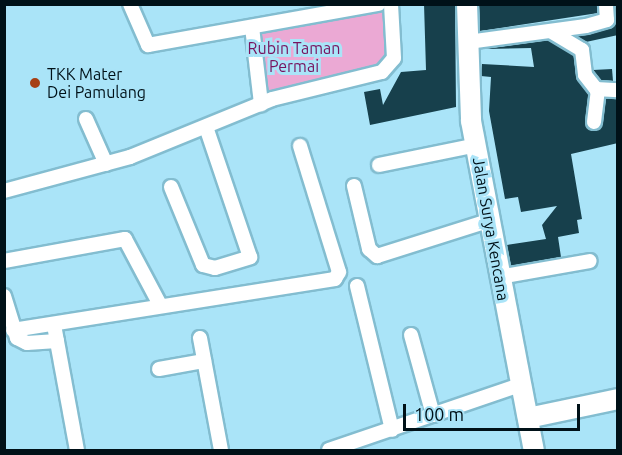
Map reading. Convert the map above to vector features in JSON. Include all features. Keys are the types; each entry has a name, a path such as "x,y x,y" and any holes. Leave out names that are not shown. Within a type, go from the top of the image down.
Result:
{"main road":[{"name":"Jalan Surya Kencana","path":"467,4 477,145 499,277 534,450"},
{"path":"528,418 618,399"}],"street":[{"path":"130,4 148,45 378,4"},
{"path":"4,191 106,164 207,130 261,104 391,67 391,4"},
{"path":"468,42 552,32 607,20 606,4"},
{"path":"252,27 261,104"},
{"path":"552,32 582,50 585,75 598,91 594,122"},
{"path":"598,91 618,90"},
{"path":"86,118 106,164"},
{"path":"171,187 203,265 215,268 250,257 207,130"},
{"path":"379,165 477,145"},
{"path":"13,330 159,303 337,276 300,146"},
{"path":"354,186 369,249 377,256 491,220"},
{"path":"4,261 125,239 159,303"},
{"path":"499,277 590,261"},
{"path":"357,286 392,430"},
{"path":"4,296 13,330 27,344 57,341"},
{"path":"54,324 77,450"},
{"path":"411,335 433,415"},
{"path":"200,338 221,450"},
{"path":"159,369 204,361"},
{"path":"329,450 365,445 392,430 520,385"}],"green space":[{"name":"Rubin Taman Permai","path":"391,5 391,67 261,104 252,27"}],"building":[{"path":"424,4 455,4 456,107 370,125 364,92 380,89 383,105 401,72 426,70"},
{"path":"479,4 597,4 598,13 480,31"},
{"path":"615,4 618,35 586,42 577,36 613,27"},
{"path":"548,40 574,55 576,77 589,94 588,129 601,127 606,98 618,99 618,143 571,154 582,219 577,220 579,233 558,237 561,257 511,266 507,245 546,239 542,225 557,206 521,212 518,197 505,199 489,111 491,77 481,76 482,64 534,67 531,48 483,49"},
{"path":"612,69 613,81 601,80 593,70"}],"place":[{"name":"TKK Mater Dei Pamulang","path":"35,83"}]}
